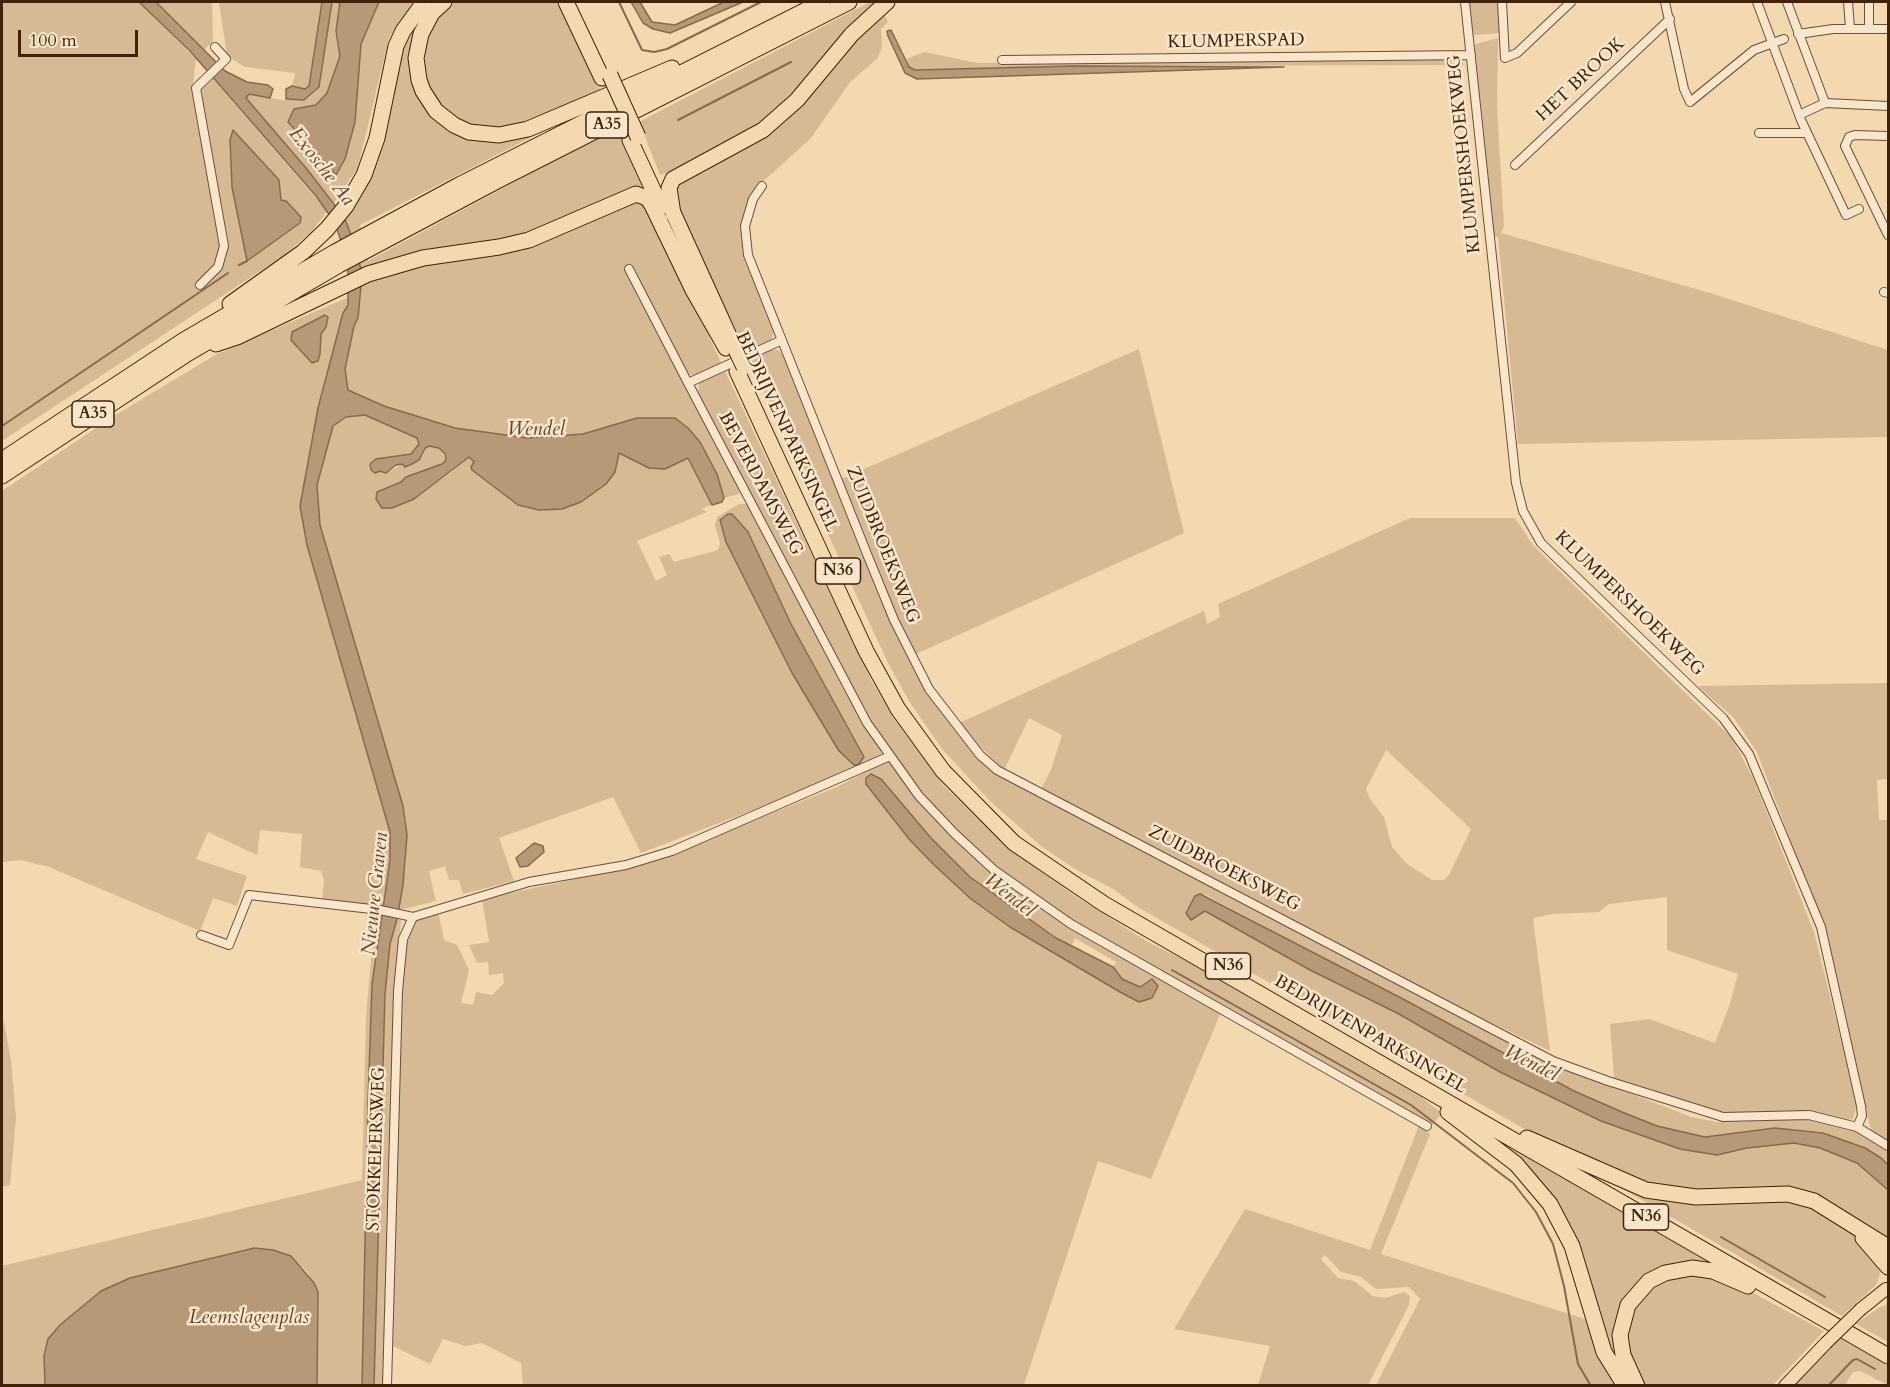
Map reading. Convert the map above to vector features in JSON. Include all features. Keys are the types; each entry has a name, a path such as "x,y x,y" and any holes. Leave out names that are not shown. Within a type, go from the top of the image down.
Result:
{"highway":[{"name":"A35","path":"2,476 185,347 250,288 303,252 327,229 346,206 364,175 377,138 396,46 403,31 424,2"},
{"name":"A35","path":"444,2 432,13 421,34 416,58 419,80 427,99 446,119 469,132 486,135 528,129 653,75 729,49"},
{"name":"BEDRIJVENPARKSINGEL","path":"566,2 606,76"},
{"name":"BEDRIJVENPARKSINGEL","path":"576,2 606,76 730,351 884,668 937,751 992,811 1047,858 1096,889 1527,1138 1886,1351"},
{"name":"A35","path":"2,460 185,347 363,244 822,2"},
{"name":"A35","path":"363,244 849,2"},
{"path":"673,214 669,188 673,179 763,130 796,100 852,34 887,2"},
{"name":"BEDRIJVENPARKSINGEL","path":"634,138 673,214 730,351"},
{"name":"A35","path":"185,347 237,337 368,274 423,258 499,247 529,240 628,196 641,195 652,205 693,290 730,351"},
{"name":"BEDRIJVENPARKSINGEL","path":"740,369 884,685 919,741 963,794 1014,843 1069,883 1412,1082 1886,1351"},
{"name":"N36","path":"1412,1082 1516,1164 1550,1204 1572,1246 1604,1352 1625,1386"},
{"name":"N36","path":"1527,1138 1646,1190 1696,1197 1788,1194 1814,1201 1851,1224 1888,1267"},
{"path":"1851,1224 1888,1247"},
{"path":"1637,1386 1623,1355 1620,1335 1623,1318 1635,1294 1649,1281 1678,1269 1713,1271 1886,1351"}],"main road":[{"path":"1785,1386 1861,1309 1887,1291 1884,1278 1888,1267"}],"street":[{"name":"KLUMPERSHOEKWEG","path":"1465,2 1516,483 1523,511 1534,533 1547,549 1723,718 1749,754 1821,927 1861,1106 1862,1116 1857,1127"},
{"path":"1502,2 1505,58 1517,53 1571,2"},
{"path":"1665,2 1681,75 1690,102 1754,50 1784,39"},
{"path":"1757,2 1770,43 1799,115 1846,215 1859,209"},
{"path":"1787,2 1825,103"},
{"path":"1848,2 1850,28"},
{"path":"1869,2 1869,29"},
{"name":"HET BROOK","path":"1515,165 1670,19"},
{"path":"1798,34 1850,28 1888,29"},
{"path":"200,285 218,267 224,246 196,88 226,59 215,46"},
{"name":"KLUMPERSPAD","path":"1002,60 1471,55"},
{"path":"1799,115 1825,103 1888,106"},
{"path":"1759,133 1807,133"},
{"path":"1888,136 1855,135 1849,137 1845,146 1884,216 1888,235"},
{"path":"688,383 782,340 748,255 744,236 749,208 762,186"},
{"name":"BEVERDAMSWEG","path":"629,269 848,691 890,756"},
{"name":"ZUIDBROEKSWEG","path":"782,340 894,620 912,657 929,689 954,723 980,755 997,770 1553,1060 1608,1081 1723,1117 1793,1113 1857,1127 1888,1146"},
{"path":"201,935 229,945 249,895 380,910 413,917 529,882 647,860 890,756 919,796 955,834 994,870 1027,894 1071,924 1427,1125"},
{"name":"STOKKELERSWEG","path":"387,1386 398,991 403,939 413,917"}],"shaded area":[{"path":"2,2 139,2 196,59 193,84 221,245 219,260 214,269 196,285 197,288 217,274 225,256 226,239 200,90 213,79 327,211 312,231 286,254 2,441","holes":["233,130 278,180 281,200 301,217 300,223 247,261 232,187 230,140"]},
{"path":"156,2 212,2 213,41 204,50"},
{"path":"219,2 322,2 309,86 305,89 292,86 295,73 245,67 227,56"},
{"path":"332,2 340,2 336,31 340,56 327,93 316,105 294,110 288,122 333,174 358,72 361,44 379,2 413,2 389,38 358,167 334,203 246,98 249,94 282,100 304,100 315,92 319,87"},
{"path":"427,2 437,2 423,18 414,44 415,81 434,113 452,128 468,135 499,139 529,132 598,103 360,225 368,261 617,127 644,182 640,187 532,235 378,266 369,270 369,281 431,263 519,249 565,232 621,202 633,200 645,203 654,214 722,365 695,376 686,373 631,269 627,271 739,487 739,494 724,498 717,474 700,442 675,418 637,418 583,434 528,438 455,428 384,406 348,389 345,369 354,326 358,318 362,275 356,247 344,217 369,173 378,147 398,48 413,18"},
{"path":"452,2 562,2 601,91 509,127 495,129 478,127 457,119 436,99 424,73 427,39 436,19"},
{"path":"870,2 883,2 776,114 674,171 660,175 639,122"},
{"path":"1468,2 1499,2 1501,33 1474,35"},
{"path":"883,12 888,22 881,29 882,47 877,59 850,82 811,138 758,186 746,207 741,225 742,246 774,332 770,342 748,354 728,317 674,200 673,192 682,178 738,151"},
{"path":"1498,38 1497,107 1504,226 1501,233 1710,293 1888,350 1888,437 1518,444 1498,237 1493,237 1473,45"},
{"path":"925,52 977,63 1461,58 1464,65 1073,66 921,71 909,67 906,59"},
{"path":"349,297 318,408 300,506 313,567 389,820 390,860 382,908 322,900 324,881 321,871 300,867 302,834 260,830 257,855 208,832 196,859 247,876 237,906 213,898 200,931 49,867 21,860 2,862 2,491 114,416 217,354"},
{"path":"769,349 778,350 784,355 898,636 978,757 1222,891 1607,1084 1691,1117 1717,1122 1809,1117 1845,1126 1862,1134 1888,1149 1888,1165 1881,1158 1823,1132 1775,1128 1705,1137 1656,1126 1574,1091 1204,894 1200,913 1205,911 1309,970 1397,1013 1500,1072 1601,1121 1680,1149 1717,1155 1747,1148 1794,1143 1820,1148 1857,1163 1888,1190 1888,1244 1839,1208 1635,1183 1547,1142 1136,906 1115,890 1075,869 1041,846 991,802 943,750 909,701 889,665 786,444 750,359"},
{"path":"1139,349 1184,533 914,655 839,480"},
{"path":"724,369 871,680 894,719 944,786 1009,848 1075,896 1148,942 1188,962 1418,1095 1442,1113 1431,1127 1072,922 1022,888 976,852 937,812 896,762 864,715 698,395 699,382"},
{"path":"365,415 417,438 420,444 411,454 376,459 380,470 391,471 429,446 439,448 446,460 434,468 382,489 383,508 392,508 414,499 453,471 466,458 472,458 474,462 472,470 512,501 526,508 539,510 619,453 649,468 665,468 688,458 712,505 701,509 707,512 637,541 656,581 667,575 659,557 669,554 674,562 718,550 720,543 715,525 717,517 739,504 748,504 846,694 880,748 882,756 868,766 641,853 613,797 499,838 514,881 463,894 459,880 449,880 445,866 429,871 436,901 399,910 406,859 406,820 320,525 317,503 317,485 333,426 346,417","holes":["735,517 748,532 791,624 864,757 846,756 839,751 792,673 726,542 724,528"]},
{"path":"1410,518 1515,518 1533,545 1731,737 1753,778 1814,932 1857,1104 1853,1119 1847,1120 1809,1111 1721,1115 1614,1078 1610,1024 1649,1019 1715,1043 1730,1004 1738,974 1667,950 1667,897 1609,904 1599,912 1552,914 1533,918 1550,1051 1463,1009 1041,789 1051,770 1062,735 1029,718 1004,770 957,724 1204,611 1207,624 1220,617 1218,604","holes":["1386,750 1471,829 1449,875 1444,880 1432,880 1407,864 1392,847 1384,817 1370,799 1366,789"]},
{"path":"1888,683 1888,779 1877,780 1879,820 1888,820 1888,1143 1871,1130 1824,928 1757,752 1734,718 1698,686"},
{"path":"888,760 992,870 1026,898 1064,923 1221,1012 1151,1179 1098,1161 1024,1385 523,1385 521,1363 482,1343 465,1346 443,1339 430,1364 393,1346 400,1009 404,953 409,928 415,920 438,911 444,940 457,945 469,970 461,1003 473,1005 476,992 492,995 504,983 503,973 489,975 488,962 477,963 469,945 489,942 482,899 646,864 837,787","holes":["875,774 931,838 970,877 1057,938 1072,945 1075,938 1116,962 1113,967 1122,979 1140,987 1144,986 1139,1002 1010,927 971,899 933,864 866,784"]},
{"path":"375,915 381,916 372,984 362,1385 317,1385 318,1292 308,1273 291,1256 264,1248 245,1249 225,1254 101,1291 60,1325 48,1339 44,1369 45,1385 2,1385 2,1266 362,1180 366,1017"},
{"path":"397,920 401,920 393,1008 383,1385 374,1386 385,994 390,944"},
{"path":"2,1012 11,1060 16,1118 10,1185 2,1187"},
{"path":"1452,1110 1754,1285 1701,1266 1637,1288 1616,1368 1565,1224"},
{"path":"1420,1123 1430,1134 1381,1254 1591,1321 1622,1385 1376,1385 1420,1299 1409,1287 1376,1289 1361,1277 1341,1272 1325,1255 1321,1259 1338,1278 1354,1281 1373,1296 1385,1298 1404,1292 1410,1296 1409,1305 1368,1385 1258,1385 1270,1346 1174,1329 1245,1209 1370,1250"},
{"path":"1602,1177 1671,1201 1697,1203 1786,1201 1812,1207 1849,1229 1883,1266 1876,1285 1842,1316"},
{"path":"1691,1272 1740,1286 1824,1331 1773,1385 1643,1385 1623,1336 1625,1319 1652,1284"},
{"path":"1888,1304 1888,1342 1856,1324 1878,1308"},
{"path":"1838,1337 1888,1365 1888,1385 1860,1371 1853,1372 1845,1385 1790,1386"}],"water":[{"path":"139,2 156,2 225,71 247,82 268,85 273,89 270,98 249,94 246,98 306,168 344,217 356,247 362,275 358,318 354,326 345,369 348,390 384,406 455,428 528,438 583,434 637,418 675,418 700,442 717,474 724,498 722,502 712,505 688,458 665,469 649,468 619,453 615,472 606,484 581,502 562,509 539,510 518,505 472,470 474,462 469,457 414,499 392,508 382,508 376,499 377,492 401,482 406,477 442,464 446,460 445,454 439,448 429,446 425,448 419,460 412,464 405,467 402,464 396,465 386,473 380,471 375,473 371,470 370,464 376,459 411,454 419,444 417,438 365,415 346,417 333,426 317,485 320,525 403,806 407,835 403,885 390,944 385,994 374,1385 362,1385 368,1102 372,984 390,860 390,832 307,545 300,506 318,408 343,313 348,305 348,263 335,223 316,196 190,51"},
{"path":"322,2 332,2 319,87 304,100 286,99 286,89 292,86 305,89 309,86"},
{"path":"340,2 379,2 361,44 355,122 345,159 336,175 288,122 294,109 316,105 327,93 340,56 336,31"},
{"path":"631,2 640,2 652,22 675,25 724,2 743,2 670,33 653,29 643,23"},
{"path":"891,30 909,67 915,70 1073,66 1284,67 917,79 905,73 888,36 887,31"},
{"path":"233,130 279,180 281,200 286,201 301,217 300,223 247,261 232,187 230,140"},
{"path":"325,315 328,317 326,327 321,334 320,354 318,361 312,363 291,340 292,332"},
{"path":"732,514 748,532 791,624 864,757 858,765 854,765 839,751 792,673 726,542 720,520"},
{"path":"871,774 881,779 931,838 970,877 1056,938 1113,967 1122,979 1140,987 1152,979 1158,986 1152,998 1139,1002 1120,992 1010,927 971,899 909,839 866,784 866,778"},
{"path":"534,843 543,846 544,852 528,866 520,867 516,858"},
{"path":"1200,894 1574,1091 1622,1112 1657,1126 1705,1137 1775,1128 1823,1133 1865,1148 1881,1158 1888,1165 1888,1190 1857,1163 1820,1148 1794,1143 1747,1148 1717,1155 1680,1149 1601,1121 1500,1072 1397,1013 1310,970 1205,911 1191,920 1186,913 1195,896"},
{"name":"Leemslagenplas","path":"254,1248 273,1250 291,1256 314,1283 318,1292 317,1385 45,1385 44,1356 48,1339 60,1325 101,1291 130,1278"}],"waterway":[{"path":"619,2 642,50 654,52 667,49 761,2"},
{"path":"678,120 791,62"},
{"path":"239,265 247,261"},
{"path":"2,426 228,273"},
{"path":"1172,970 1411,1105 1513,1183 1536,1212 1553,1244 1564,1286 1578,1364 1591,1386"},
{"path":"1721,1237 1825,1297"},
{"path":"1828,1386 1853,1360 1857,1359 1875,1369"}],"water label":[{"name":"Exosche Aa","path":"321,167"},
{"name":"Wendel","path":"536,430"},
{"name":"Nieuwe Graven","path":"376,894"},
{"name":"Wendel","path":"1009,896"},
{"name":"Wendel","path":"1531,1064"}]}
